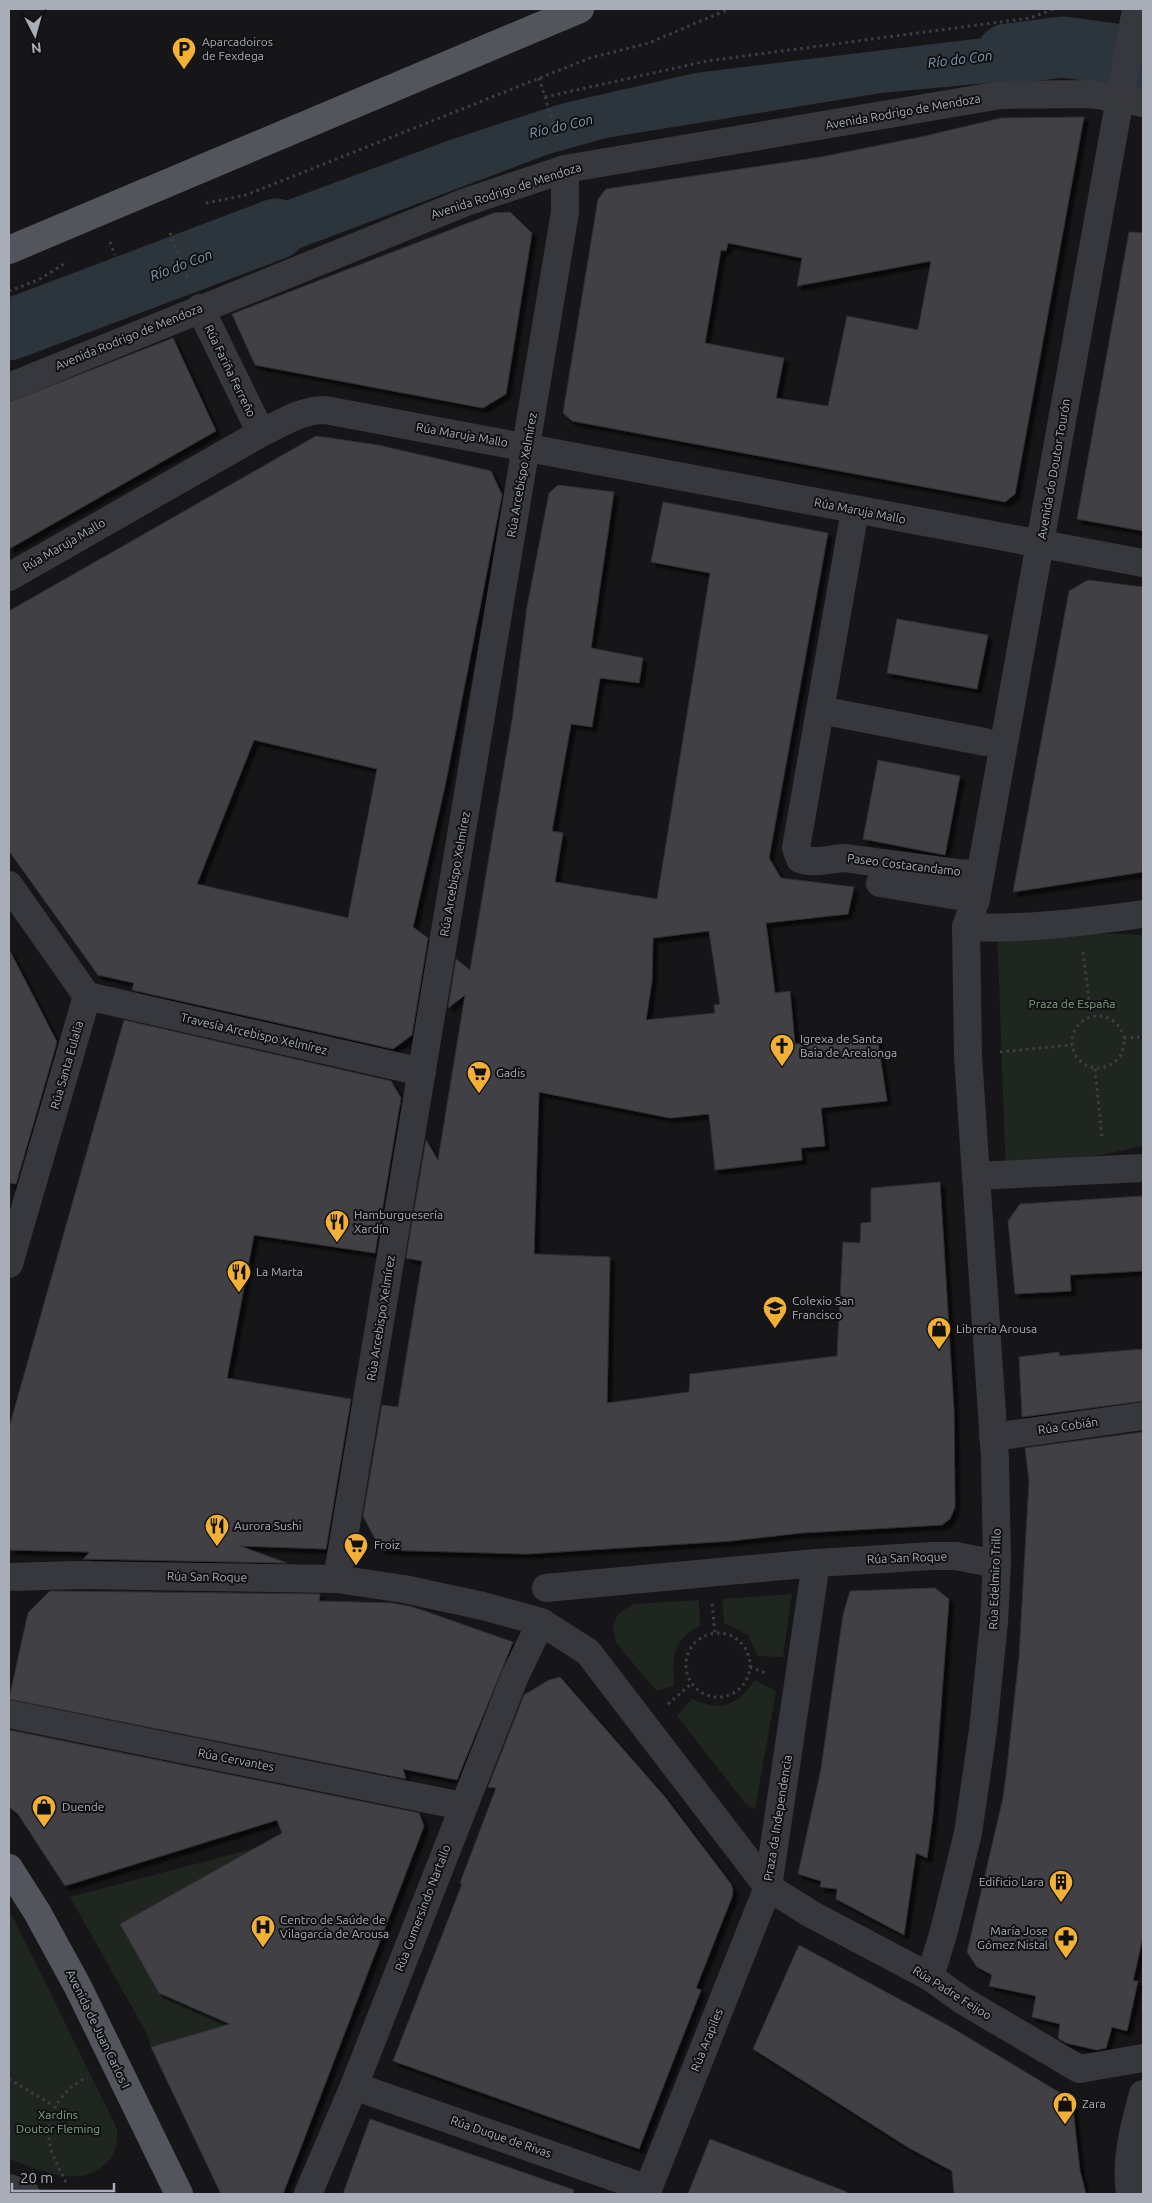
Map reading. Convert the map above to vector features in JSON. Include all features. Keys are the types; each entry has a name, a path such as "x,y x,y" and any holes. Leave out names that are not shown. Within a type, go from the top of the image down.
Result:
{"main road":[{"path":"11,243 580,9"},
{"name":"Avenida de Juan Carlos I","path":"9,1868 20,1882 78,1987 179,2194"}],"street":[{"name":"Avenida do Doutor Tourón","path":"966,927 978,886 1041,545 1129,98 1135,12"},
{"name":"Avenida Rodrigo de Mendoza","path":"9,387 200,308 466,202 562,158 1001,95 1090,94 1129,98"},
{"name":"Rúa Arcebispo Xelmírez","path":"337,1579 566,212 562,158"},
{"name":"Rúa Fariña Ferreño","path":"200,308 261,433"},
{"name":"Rúa Maruja Mallo","path":"9,577 261,433 299,414 312,410 325,410 527,447 1143,564"},
{"name":"Paseo Costacandamo","path":"855,510 796,848 800,858 810,863 844,858 957,872 978,886"},
{"path":"820,710 985,742"},
{"path":"880,883 978,886"},
{"path":"9,885 87,996"},
{"path":"1143,914 1080,922 1006,928 966,927 968,1056 976,1176 1143,1168"},
{"name":"Travesía Arcebispo Xelmírez","path":"87,996 422,1072"},
{"name":"Rúa Santa Eulalia","path":"9,1264 87,996"},
{"name":"Rúa Edelmiro Trillo","path":"930,1977 944,1930 968,1833 983,1730 994,1622 997,1564 994,1437 976,1176"},
{"name":"Rúa Cobián","path":"994,1437 1143,1416"},
{"name":"Rúa San Roque","path":"816,1563 956,1556 997,1564"},
{"path":"546,1588 816,1563"},
{"name":"Praza da Independencia","path":"768,1886 816,1563"},
{"name":"Rúa San Roque","path":"9,1577 79,1575 337,1579 404,1589"},
{"name":"Praza da Independencia","path":"404,1589 483,1606 541,1622 588,1652 768,1886"},
{"name":"Rúa Gumersindo Nartallo","path":"308,2194 354,2086 462,1806 515,1676 541,1622"},
{"name":"Rúa Cervantes","path":"9,1714 462,1806"},
{"name":"Rúa Padre Feijoo","path":"768,1886 811,1914 930,1977 962,2000 1079,2069 1143,2058"},
{"name":"Rúa Arapiles","path":"647,2192 768,1886"},
{"name":"Rúa Duque de Rivas","path":"354,2086 647,2192"},
{"path":"1134,2190 1133,2130 1143,2094"},
{"path":"9,2188 26,2194"}],"path":[{"path":"203,204 232,200 246,195 539,78 602,54 649,43 729,9"},
{"path":"545,96 707,61 1030,18 1054,9"},
{"path":"539,78 549,106 562,158"},
{"path":"170,233 190,282"},
{"path":"102,244 118,238"},
{"path":"109,241 115,255"},
{"path":"9,291 38,280 72,260"},
{"path":"1083,946 1091,1016"},
{"path":"1100,1015 1117,1023 1124,1038 1122,1054 1111,1066 1095,1068 1080,1061 1072,1045 1072,1035 1076,1027 1091,1016 1100,1015"},
{"path":"1124,1038 1143,1037"},
{"path":"998,1052 1072,1045"},
{"path":"1095,1068 1105,1171"},
{"path":"715,1633 733,1637 746,1650 749,1658 748,1677 743,1686 736,1692 716,1698 707,1696 691,1684 687,1675 686,1656 690,1648 706,1635 715,1633"},
{"path":"666,1706 691,1684"},
{"path":"66,2182 51,2150 49,2127 54,2106 62,2094 89,2076"},
{"path":"9,2078 54,2106"}],"green space":[{"name":"Praza de España","path":"997,929 1143,935 1143,1146 1006,1175"},
{"path":"792,1594 783,1657 758,1656 748,1635 724,1623 722,1599"},
{"path":"699,1600 700,1626 684,1637 676,1650 674,1658 674,1686 657,1691 616,1643 613,1626 618,1614 633,1604"},
{"path":"755,1680 776,1691 755,1809 745,1803 677,1716 692,1699 721,1706 735,1701 742,1696"},
{"path":"305,1835 365,1978 363,1987 151,2047 146,2032 70,1897"},
{"name":"Xardíns Doutor Fleming","path":"9,1913 13,1917 117,2129 117,2141 113,2155 102,2167 91,2173 80,2176 56,2175 9,2159"}],"water":[{"path":"1097,24 1087,79 1052,77 881,93 606,138 549,154 208,283 188,237 450,140 560,104 695,73"},
{"path":"157,252 172,297 9,361 9,311"}],"building":[{"path":"1084,117 1015,494 1005,502 572,421 563,413 598,199 606,189 821,157 1001,118","holes":["728,243 802,258 797,286 931,261 918,330 847,316 828,406 776,398 784,358 705,343 721,250 726,251"]},
{"path":"510,212 532,233 506,394 483,408 255,365 232,314 494,213"},
{"path":"1129,232 1143,233 1143,531 1077,519"},
{"path":"173,338 216,431 9,549 9,402"},
{"path":"316,436 378,445 491,471 502,495 445,786 413,927 428,938 412,1035 393,1049 132,990 134,983 98,975 9,851 9,611","holes":["254,740 377,769 348,918 197,884"]},
{"path":"558,485 614,492 591,648 643,658 639,683 600,678 592,727 571,724 552,831 563,833 555,882 657,899 710,573 651,562 663,502 828,533 769,858 781,878 854,887 848,914 766,923 775,993 790,991 795,1044 877,1036 887,1101 821,1108 825,1146 801,1148 802,1160 715,1170 709,1114 670,1118 539,1092 534,1254 610,1257 607,1403 689,1392 690,1374 837,1356 843,1242 860,1243 861,1223 871,1222 871,1188 940,1182 954,1411 955,1507 950,1519 942,1525 801,1533 731,1541 527,1554 381,1550 363,1516 382,1405 398,1407 422,1261 406,1258 426,1140 438,1160 465,995 448,1008 456,959 470,970 513,714 527,607 549,493","holes":["709,931 720,1004 714,1005 715,1013 646,1020 652,981 653,938"]},
{"path":"1088,580 1143,587 1143,872 1013,892 1069,591"},
{"path":"897,619 988,635 977,689 887,673"},
{"path":"878,760 960,776 945,855 863,839"},
{"path":"9,949 57,1042 16,1184 9,1183"},
{"path":"124,1020 391,1081 401,1098 375,1253 254,1235 227,1378 351,1399 326,1549 240,1546 287,1563 83,1559 90,1552 9,1550 9,1428"},
{"path":"1143,1196 1143,1271 1070,1275 1071,1291 1015,1294 1008,1221 1020,1204"},
{"path":"1143,1349 1143,1401 1022,1417 1019,1357 1059,1352 1059,1356"},
{"path":"1143,1432 1143,1936 1133,1981 1138,1981 1127,2031 1112,2027 1106,2048 1097,2050 1066,2043 1058,2038 1060,2024 1032,2017 1036,1996 989,1986 992,1975 977,1967 967,1952 1003,1798 1007,1767 1019,1657 1029,1481 1025,1448"},
{"path":"935,1588 949,1599 933,1815 927,1858 916,1853 904,1935 836,1899 837,1889 820,1887 821,1881 798,1874 821,1769 843,1615 850,1591"},
{"path":"50,1591 320,1594 319,1601 392,1603 413,1607 513,1642 457,1780 403,1769 406,1779 9,1699 28,1613"},
{"path":"560,1677 665,1797 731,1884 733,1890 732,1897 696,1988 701,1990 639,2149 393,2061 462,1884 460,1883 496,1788 488,1787 524,1695 549,1680"},
{"path":"9,1730 419,1813 424,1826 283,2194 221,2194 151,2047 230,2024 159,1993 120,1924 282,1833 277,1820 65,1886 18,1814 9,1807"},
{"path":"799,1945 949,2026 1072,2100 1080,2171 1086,2194 954,2194 952,2171 909,2148 753,2049"},
{"path":"370,2119 574,2190 573,2194 343,2194"},
{"path":"710,2139 847,2192 847,2194 688,2194"}],"waterway":[{"name":"Río do Con","path":"1007,54 1063,47 1143,58"},
{"name":"Río do Con","path":"9,330 276,229"}],"place":[{"name":"Aparcadoiros de Fexdega","path":"184,70"},
{"name":"Igrexa de Santa Baia de Arealonga","path":"782,1067"},
{"name":"Gadis","path":"479,1094"},
{"name":"Hamburguesería Xardín","path":"337,1243"},
{"name":"La Marta","path":"239,1293"},
{"name":"Colexio San Francisco","path":"775,1329"},
{"name":"Librería Arousa","path":"939,1350"},
{"name":"Aurora Sushi","path":"217,1547"},
{"name":"Froiz","path":"356,1566"},
{"name":"Duende","path":"44,1828"},
{"name":"Edificio Lara","path":"1061,1903"},
{"name":"Centro de Saúde de Vilagarcía de Arousa","path":"263,1948"},
{"name":"María Jose Gómez Nistal","path":"1066,1959"},
{"name":"Zara","path":"1065,2125"}]}
